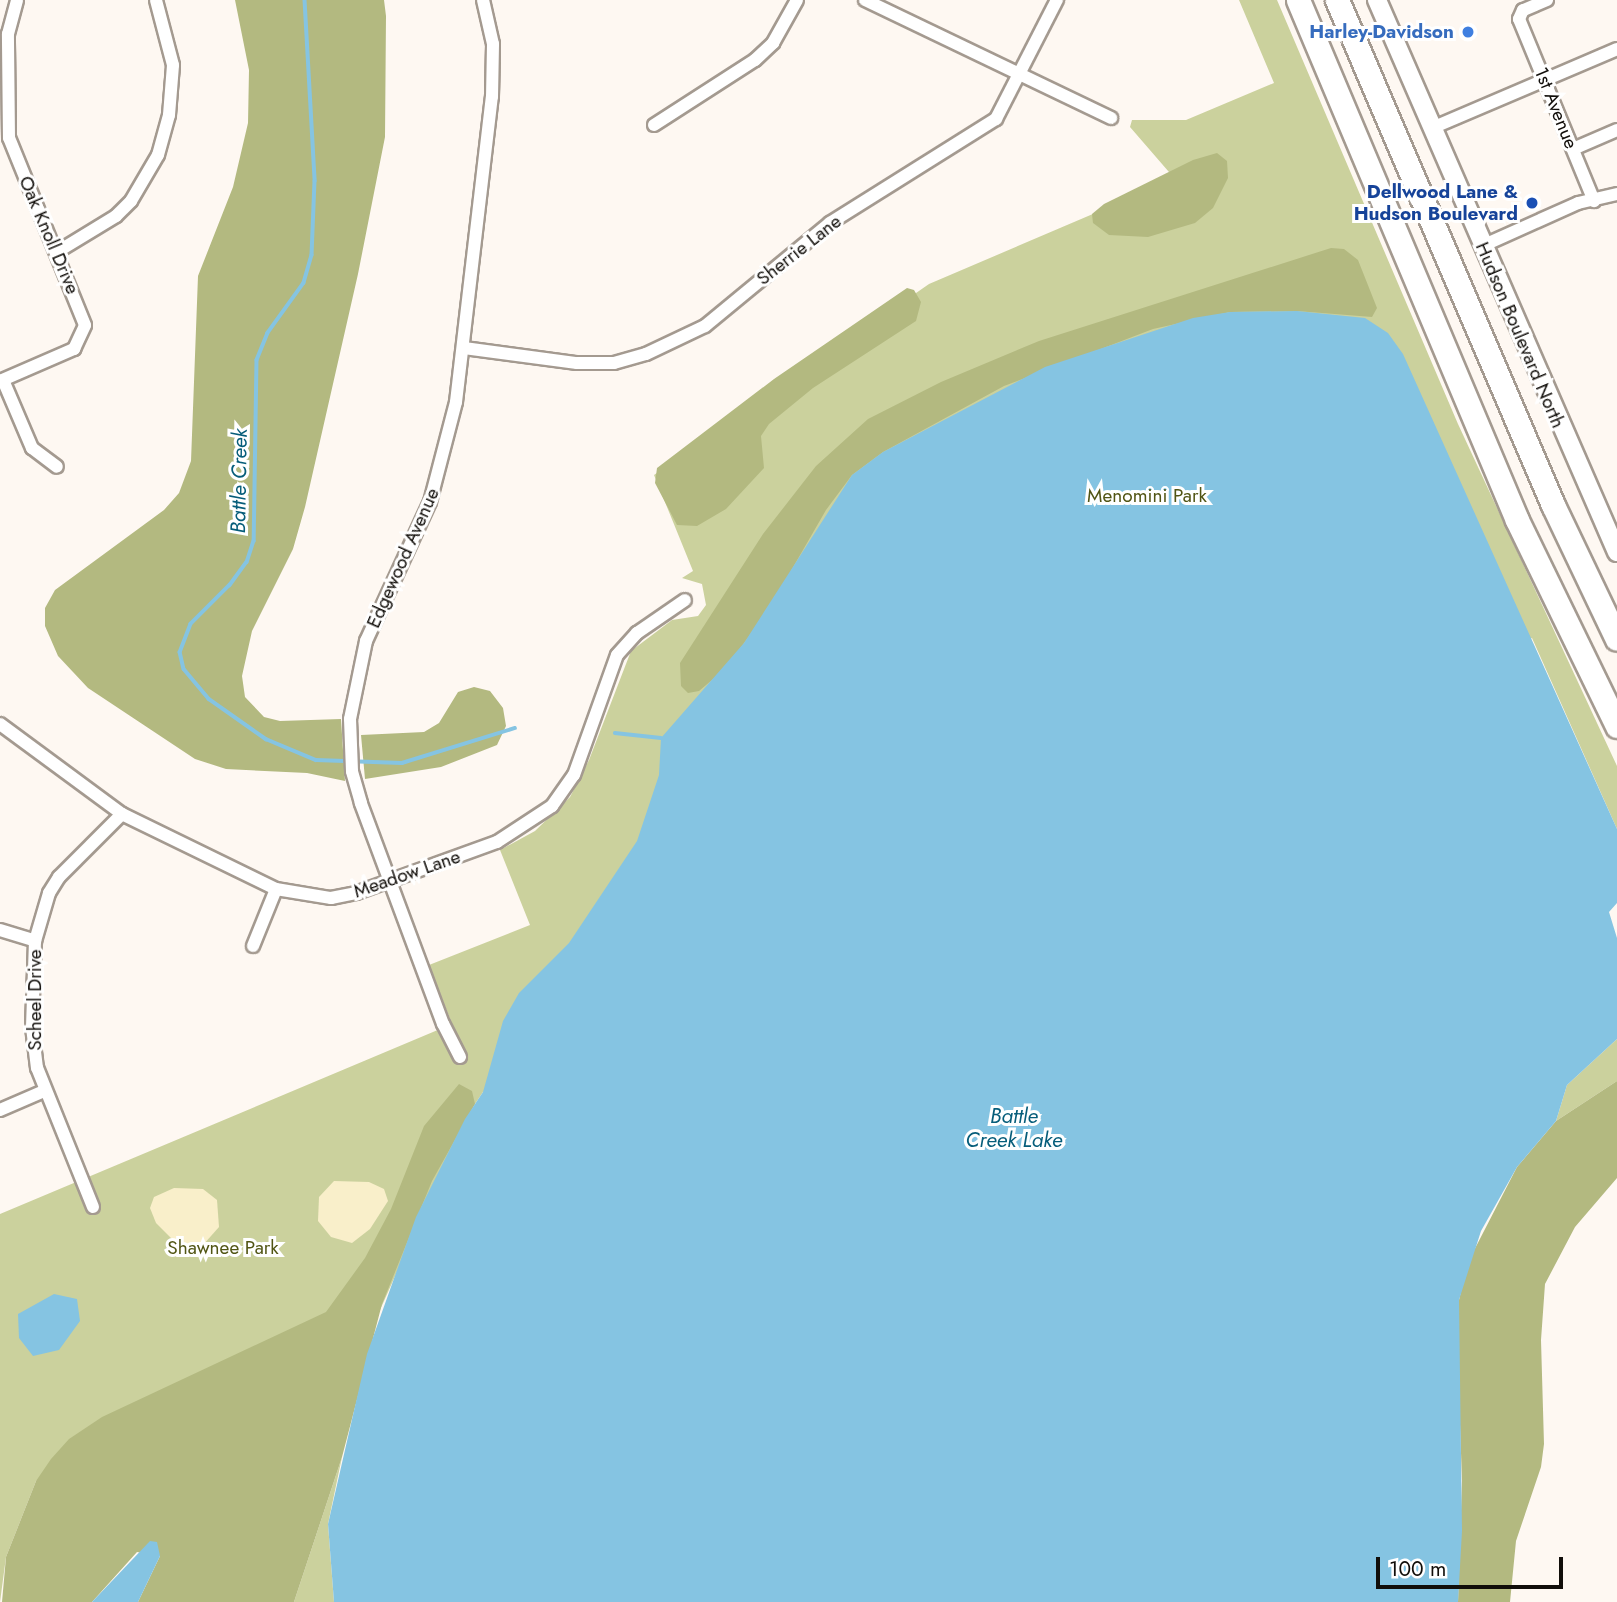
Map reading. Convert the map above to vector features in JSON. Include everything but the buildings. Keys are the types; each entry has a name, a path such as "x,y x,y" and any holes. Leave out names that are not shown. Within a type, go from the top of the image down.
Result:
{"highway":[{"path":"1298,0 1517,520 1617,726"},
{"path":"1337,0 1553,505 1617,639"}],"street":[{"name":"Oak Knoll Drive","path":"2,381 74,349 84,335 83,316 8,129 8,34 16,0"},
{"path":"57,252 116,216 131,201 158,155 169,115 173,65 156,0"},
{"name":"Edgewood Avenue","path":"460,1057 446,1031 390,883 352,771 350,744 359,666 430,502 451,425 464,348 492,97 493,44 483,0"},
{"path":"654,125 755,60 773,43 797,0"},
{"path":"865,0 1111,118"},
{"name":"Sherrie Lane","path":"464,348 577,363 614,363 680,340 705,326 830,223 987,127 1002,111 1057,0"},
{"name":"Hudson Boulevard North","path":"1377,0 1617,552"},
{"name":"1st Avenue","path":"1547,0 1519,14 1594,201"},
{"path":"1432,128 1617,50"},
{"path":"1573,149 1617,130"},
{"path":"1482,246 1578,204 1617,194"},
{"path":"2,381 32,448 57,467"},
{"name":"Meadow Lane","path":"0,724 122,814 276,889 331,898 390,883 497,842 552,806 574,775 617,655 638,633 685,600"},
{"name":"Scheel Drive","path":"93,1207 44,1091 33,1048 35,942 49,893 59,877 122,814"},
{"path":"253,946 276,889"},
{"path":"0,930 35,942"},
{"path":"0,1110 44,1091"}],"green space":[{"path":"235,0 384,0 385,137 358,274 293,549 252,631 242,676 245,697 264,717 280,721 341,719 345,781 307,773 226,769 195,759 88,688 58,656 45,626 45,608 55,590 164,510 179,493 191,461 198,276 233,187 248,123 249,70"},
{"name":"Menomini Park","path":"1239,0 1277,0 1458,424 1617,766 1617,829 1532,638 483,1092 465,1119 380,1310 36,1481 6,1557 0,1602 0,1214 452,1024 429,965 530,925 500,850 535,831 570,797 589,760 631,651 672,620 698,616 706,605 702,584 682,578 693,571 654,475 929,284 1175,179 1130,127 1132,120 1186,120 1274,83"},
{"path":"1217,153 1227,161 1228,178 1213,208 1195,223 1148,237 1109,235 1093,223 1092,214 1104,204 1193,160"},
{"path":"1331,248 1344,249 1358,260 1377,308 1372,317 1297,311 1230,312 1153,329 1004,386 883,452 852,475 826,510 769,609 725,669 699,691 688,693 681,686 680,663 763,534 816,466 868,419 941,382 1039,341"},
{"path":"907,288 914,290 921,302 916,321 813,388 769,424 761,436 764,468 726,509 697,526 677,525 655,483 657,468 774,379"},
{"path":"474,687 490,691 503,708 506,726 497,745 441,767 365,779 361,735 424,732 439,723 458,692"},
{"path":"1617,1039 1617,1081 1556,1121 1567,1085"},
{"path":"1617,1081 1617,1178 1575,1227 1545,1284 1541,1340 1544,1444 1541,1467 1516,1541 1510,1602 1458,1602 1462,1481 1457,1340 1459,1300 1468,1262 1517,1167 1556,1121"},
{"path":"459,1084 472,1091 475,1104 432,1181 382,1304 342,1457 294,1602 138,1602 160,1556 137,1552 92,1602 2,1602 6,1557 36,1481 51,1459 69,1439 102,1417 326,1312 365,1258 391,1209 424,1126"},
{"path":"342,1457 328,1524 334,1602 294,1602"}],"sand":[{"path":"334,1181 369,1182 384,1189 388,1201 370,1229 352,1243 331,1237 318,1221 319,1197"},
{"path":"174,1188 203,1189 217,1200 219,1227 203,1245 180,1247 156,1223 150,1208 154,1197"}],"water":[{"name":"Battle Creek Lake","path":"1297,311 1365,318 1388,333 1403,354 1617,829 1617,903 1609,912 1617,938 1617,1039 1567,1085 1556,1121 1517,1167 1481,1231 1459,1300 1462,1531 1458,1602 334,1602 328,1524 367,1354 416,1217 465,1119 483,1092 503,1021 519,993 569,943 637,841 659,775 661,738 744,643 852,475 883,452 1045,367 1193,318 1230,312"},
{"path":"54,1294 77,1299 80,1321 59,1350 33,1356 19,1338 18,1314"},
{"path":"150,1541 157,1542 160,1556 138,1602 92,1602"}],"waterway":[{"name":"Battle Creek","path":"305,0 315,181 312,255 304,283 268,333 257,360 254,541 247,562 230,585 191,624 180,652 184,669 209,699 266,739 316,760 402,763 515,728"},
{"name":"Battle Creek","path":"615,733 661,738"}],"place":[{"name":"Harley-Davidson","path":"1468,32"},
{"name":"Dellwood Lane & Hudson Boulevard","path":"1532,203"}],"park label":[{"name":"Shawnee Park","path":"223,1248"}]}
